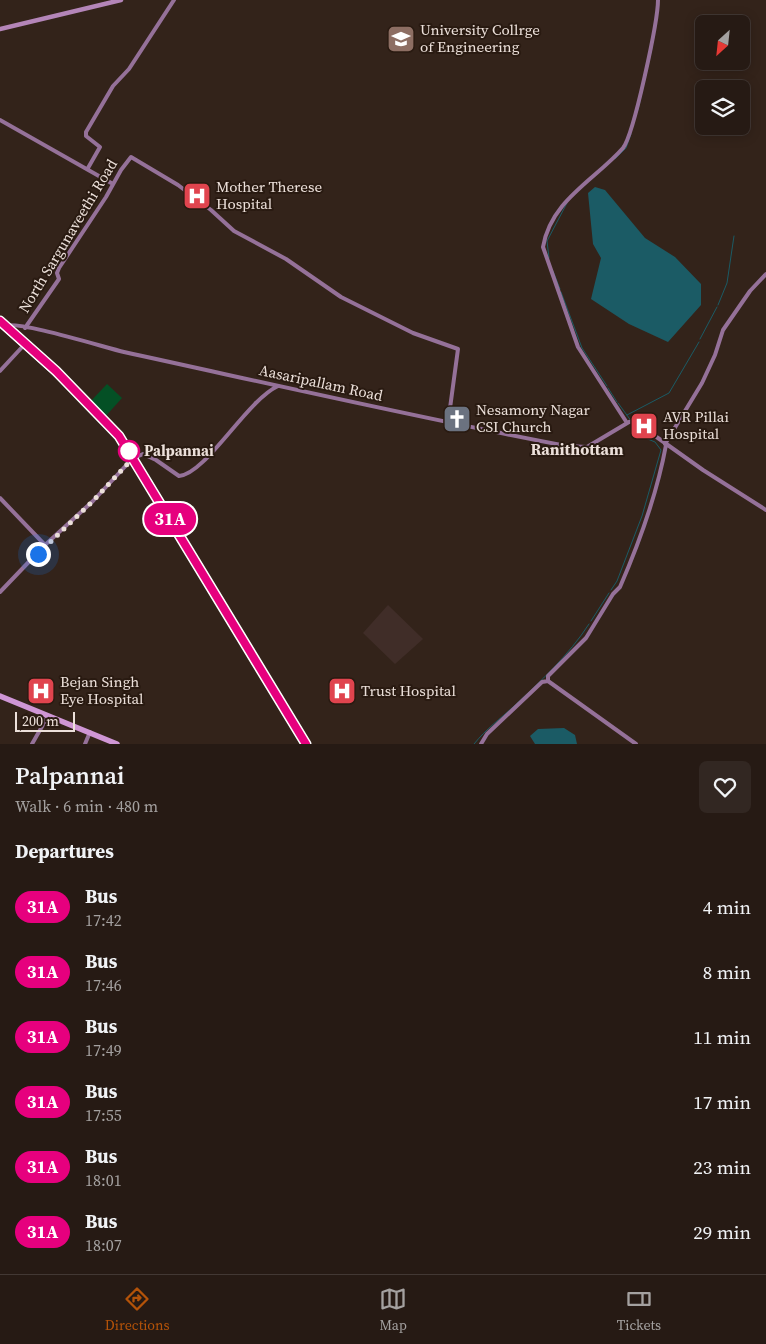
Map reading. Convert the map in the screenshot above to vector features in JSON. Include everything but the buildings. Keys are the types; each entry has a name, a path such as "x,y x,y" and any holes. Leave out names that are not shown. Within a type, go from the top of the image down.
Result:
{"highway":[{"path":"2,324 56,371 70,387"},
{"path":"14,334 111,427 306,744"},
{"path":"0,696 118,744"}],"main road":[{"path":"0,29 121,0"}],"street":[{"path":"88,168 100,147 86,136 86,132 113,86 129,70 174,0"},
{"path":"658,0 645,72 628,138 617,153 569,196 551,225 543,247 578,347 631,422 752,504 766,510"},
{"path":"0,120 88,168 113,184"},
{"name":"North Sargunaveethi Road","path":"14,334 24,327 59,279 57,273 59,268 131,157 178,185 211,210 234,231 286,259 341,298 413,333 458,348 448,423"},
{"path":"548,681 548,676 586,638 613,594 620,587 645,528 661,472 666,444 702,383 715,355 723,330 735,311 766,274"},
{"name":"Aasaripallam Road","path":"2,324 24,327 448,423 582,448 631,422"},
{"path":"0,371 24,345"},
{"path":"0,592 45,545 93,501 132,459 143,454 180,476 188,474 206,458 253,405 278,386"},
{"path":"0,498 45,545"},
{"path":"481,744 487,734 542,682 548,681 636,744"},
{"path":"32,744 48,716"},
{"path":"85,744 90,732"}],"shaded area":[{"path":"388,605 423,639 395,664 363,633"}],"green space":[{"path":"107,384 122,398 104,418 89,403"}],"water":[{"path":"595,187 605,190 645,238 675,257 701,284 701,305 668,342 629,324 591,299 601,258 593,244 588,193"},
{"path":"564,728 575,735 577,744 535,744 530,736 538,729"}],"waterway":[{"path":"638,110 652,48"},
{"path":"615,159 626,148 631,134"},
{"path":"549,258 547,241 567,203"},
{"path":"718,305 727,283 734,236"},
{"path":"553,271 560,289"},
{"path":"561,292 582,348 607,386"},
{"path":"700,339 717,307"},
{"path":"627,415 669,393 699,342"},
{"path":"608,388 617,402"},
{"path":"611,590 617,581 642,516 661,450 655,442 643,437 618,403"},
{"path":"591,621 609,593"},
{"path":"474,744 554,668 589,624"}],"bus line":[{"name":"31A","path":"0,321 56,371 119,436 238,629 306,744"}],"place":[{"name":"University Collrge of Engineering","path":"401,39"},
{"name":"Mother Therese Hospital","path":"197,196"},
{"name":"Nesamony Nagar CSI Church","path":"457,419"},
{"name":"AVR Pillai Hospital","path":"644,426"},
{"name":"Palpannai","path":"129,451"},
{"name":"Bejan Singh Eye Hospital","path":"41,691"},
{"name":"Trust Hospital","path":"342,691"}],"district":[{"name":"Ranithottam","path":"577,449"}],"route":[{"path":"38,554 45,545 93,501 132,459 129,451"}]}
